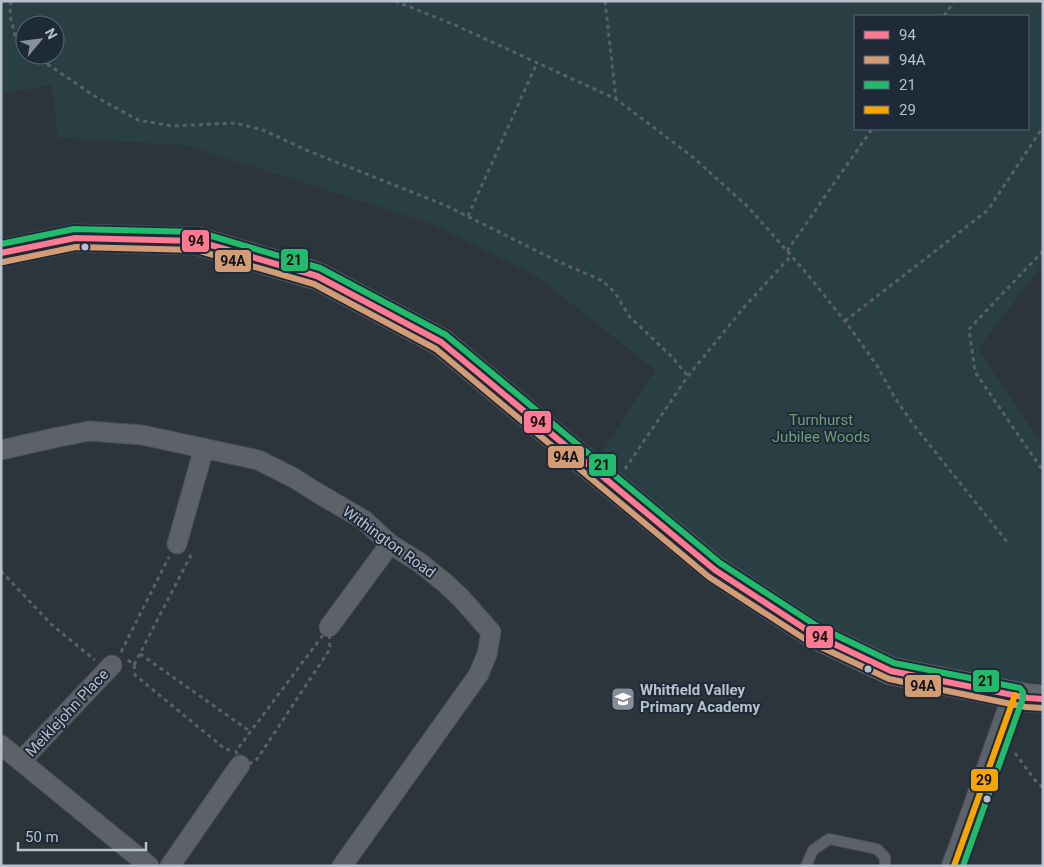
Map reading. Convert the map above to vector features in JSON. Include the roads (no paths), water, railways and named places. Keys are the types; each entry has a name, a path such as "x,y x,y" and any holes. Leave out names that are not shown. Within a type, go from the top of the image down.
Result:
{"main road":[{"path":"1,253 75,238 197,241 317,276 441,342 715,570 813,634 890,670 1032,695"}],"street":[{"name":"Withington Road","path":"1,450 90,431 142,434 258,460 294,478 364,520 390,544 419,562 446,583 491,632 487,654 480,674 342,866"},
{"path":"177,544 204,448"},
{"path":"328,628 390,544"},
{"name":"Meiklejohn Place","path":"21,761 113,663"},
{"path":"954,866 1001,734 1032,695"},
{"path":"1,745 149,866"},
{"path":"170,866 238,758"}],"lane":[{"path":"806,866 813,850 828,839 877,849 885,858 885,866"}],"place":[{"name":"Whitfield Valley Primary Academy","path":"623,699"}],"park label":[{"name":"Turnhurst Jubilee Woods","path":"821,428"}]}
